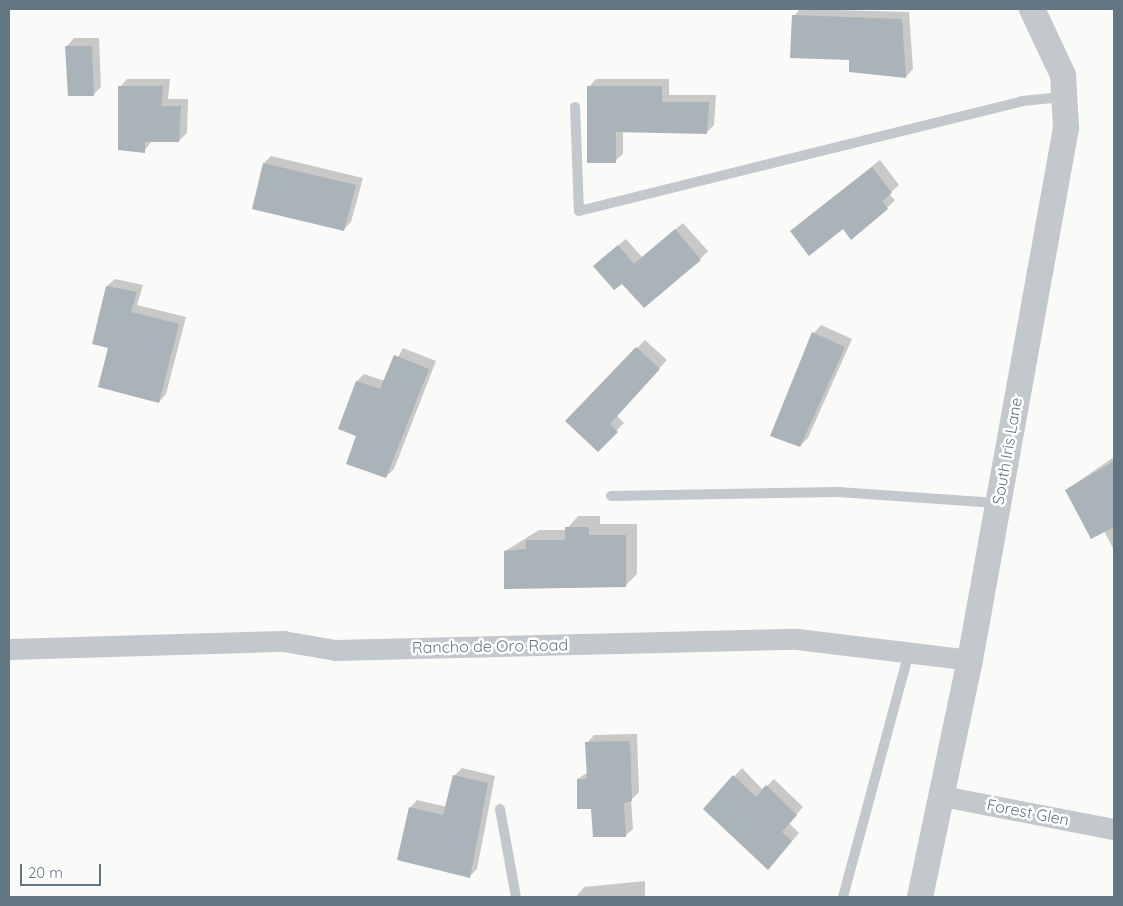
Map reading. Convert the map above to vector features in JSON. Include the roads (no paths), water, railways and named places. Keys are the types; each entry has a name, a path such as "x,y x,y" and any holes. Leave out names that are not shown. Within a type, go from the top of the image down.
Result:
{"street":[{"name":"South Iris Lane","path":"920,897 970,660 1066,128 1063,75 1032,9"},
{"name":"Rancho de Oro Road","path":"9,649 283,641 335,650 797,640 970,660"},
{"name":"Forest Glen","path":"942,796 1114,829"}],"lane":[{"path":"575,107 579,211 1022,101 1063,97"},
{"path":"611,496 838,492 997,503"},
{"path":"843,897 909,653"},
{"path":"500,809 516,897"}]}
